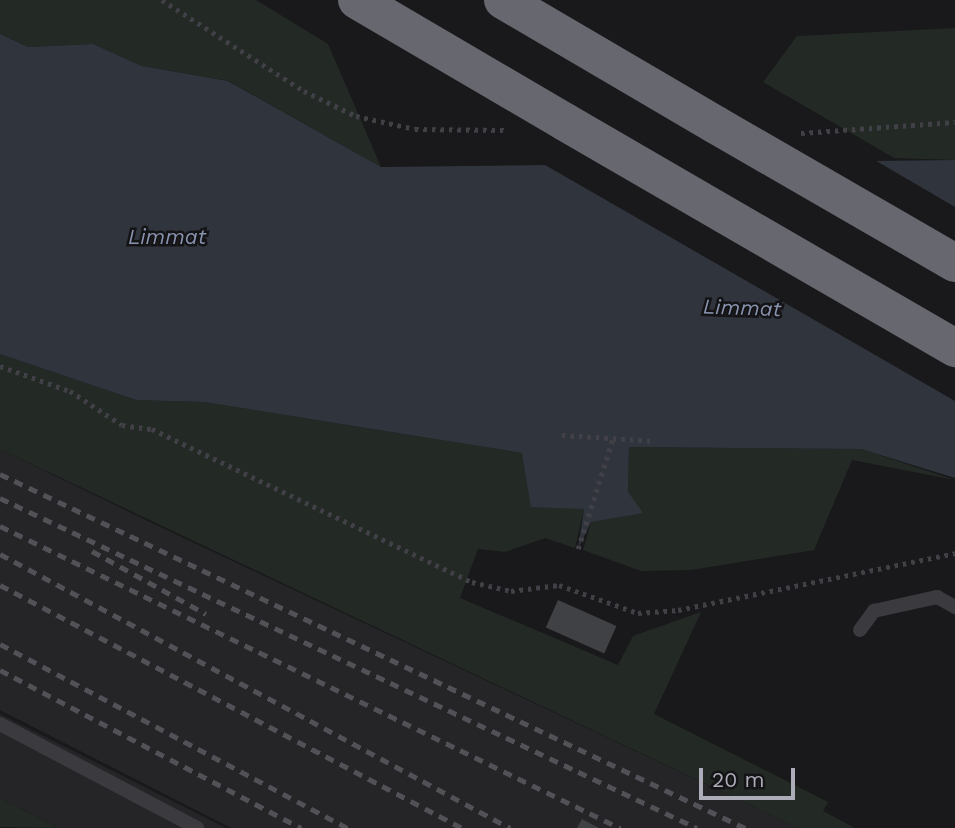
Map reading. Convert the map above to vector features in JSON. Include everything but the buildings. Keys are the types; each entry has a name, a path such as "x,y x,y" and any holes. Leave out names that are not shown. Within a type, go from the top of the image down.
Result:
{"highway":[{"path":"357,0 955,348"},
{"path":"503,0 955,263"}],"lane":[{"path":"860,630 874,611 937,597 955,607"},
{"path":"0,724 197,828"}],"path":[{"path":"0,366 70,391 122,425 152,429 472,582 512,591 559,585 638,613 955,553"},
{"path":"562,435 655,441"},
{"path":"578,549 613,438"}],"shaded area":[{"path":"0,0 256,0 328,44 381,167 229,81 142,66 93,44 28,47 0,34"},
{"path":"955,28 955,160 894,158 763,82 797,36"},
{"path":"0,354 136,400 204,402 522,453 584,509 575,548 545,538 505,552 478,549 460,598 618,665 633,636 701,612 654,714 828,802 823,811 855,828 799,828 0,449"},
{"path":"629,447 861,449 955,480 852,460 814,550 691,570 641,571 583,550 591,522 628,492"},
{"path":"0,449 799,828 231,828 0,710"},
{"path":"0,714 226,828 58,828 0,798"},
{"path":"0,798 58,828 0,827"}],"water":[{"name":"Limmat","path":"0,34 28,47 93,44 142,66 228,81 381,167 955,160 955,478 861,449 629,447 628,492 643,513 591,522 578,549 584,509 531,507 522,453 204,402 136,400 0,354"}],"pier":[{"path":"866,155 955,207 955,401 533,158"}],"railway":[{"path":"0,474 745,828"},
{"path":"0,498 697,828"},
{"path":"0,526 620,828"},
{"path":"92,551 206,614"},
{"path":"0,554 510,828"},
{"path":"0,585 462,828"},
{"path":"0,644 347,828"},
{"path":"0,670 301,828"}]}
